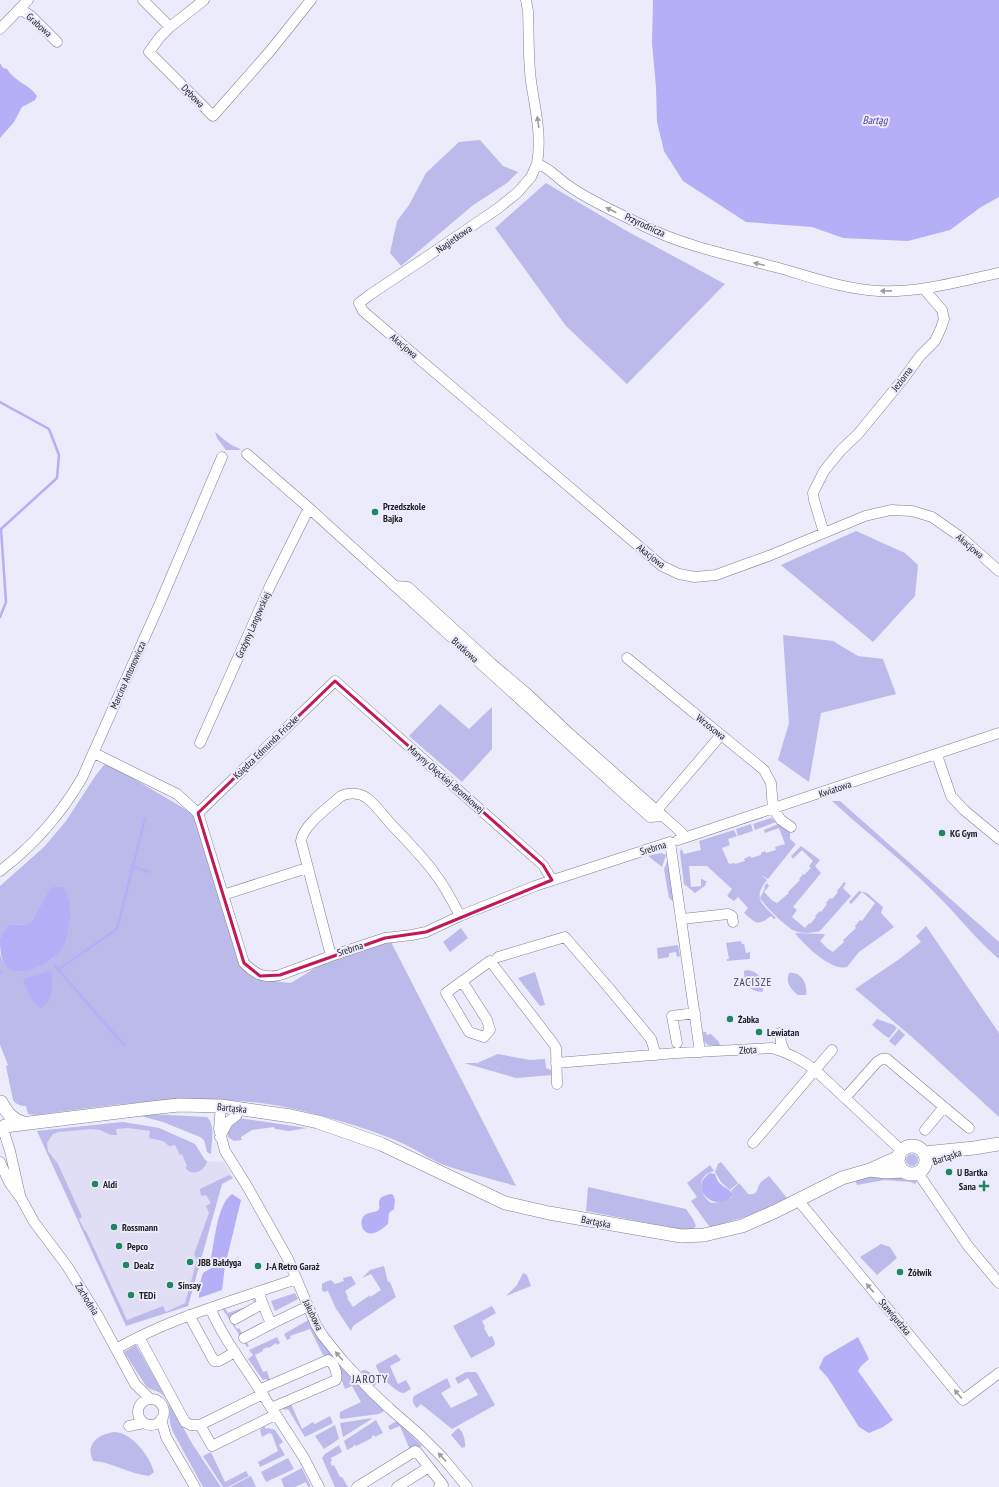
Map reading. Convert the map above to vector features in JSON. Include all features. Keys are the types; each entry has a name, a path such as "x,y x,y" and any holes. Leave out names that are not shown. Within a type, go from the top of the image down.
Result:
{"street":[{"name":"Grabowa","path":"0,30 28,0"},
{"path":"143,0 170,27 204,0"},
{"name":"Dębowa","path":"170,27 160,37 149,52 213,116 271,50 311,0"},
{"path":"526,0 528,11 531,80 539,126 539,151 537,164"},
{"name":"Grabowa","path":"20,9 31,16 57,42"},
{"name":"Przyrodnicza","path":"537,164 543,165 569,186 607,207 654,231 701,248 842,287 880,291 924,289"},
{"name":"Nagietkowa","path":"359,303 507,201 517,193 531,177 537,164"},
{"path":"924,289 999,273"},
{"name":"Jeziorna","path":"824,532 814,500 814,493 824,471 904,378 920,356 935,341 941,328 944,319 942,310 924,289"},
{"name":"Akacjowa","path":"359,303 363,311 662,566 679,574 695,576 716,575 771,555 865,516 891,510 912,511 932,517 962,538 999,571"},
{"path":"247,454 309,508 394,586 408,587 588,750 682,832 684,838"},
{"name":"Marcina Antonowicza","path":"0,871 37,839 74,791 94,752 222,457"},
{"name":"Grażyny Langowskiej","path":"200,743 270,586 309,508"},
{"name":"Wrzosowa","path":"627,658 764,770 771,784 773,809"},
{"name":"Księdza Edmunda Friszke","path":"198,813 335,681"},
{"name":"Maryny Okęckiej-Bromkowej","path":"335,681 543,865 552,880"},
{"name":"Kwiatowa","path":"670,842 999,734"},
{"path":"660,813 721,735"},
{"path":"94,752 177,794 198,813 223,895 307,868"},
{"path":"937,755 951,796 961,807 999,839"},
{"path":"331,956 301,841 302,836 309,826 345,794 361,795 372,803 434,872 460,916"},
{"path":"773,809 781,820 791,827"},
{"name":"Srebrna","path":"223,895 244,963 256,974 260,976 272,977 385,938 426,932 460,916 552,880 670,842 700,1052"},
{"path":"682,919 728,914 732,916 733,922"},
{"path":"498,957 565,937 651,1039 656,1055"},
{"path":"462,981 487,1020 490,1030 484,1037 469,1032 446,994 462,981 490,961 556,1048 557,1084"},
{"path":"677,1043 672,1016 695,1013"},
{"path":"780,1033 780,1043 785,1052"},
{"name":"Złota","path":"556,1063 772,1048 801,1059 815,1070 900,1154"},
{"path":"753,1143 832,1050"},
{"path":"845,1098 877,1062 882,1059 887,1059 969,1128"},
{"path":"1,1099 12,1119 24,1123"},
{"path":"1,1099 2,1126 10,1151 22,1200"},
{"path":"925,1130 944,1107"},
{"name":"Bartąska","path":"2,1126 137,1110 162,1112 220,1110 298,1117 388,1147 505,1203 548,1213 674,1235 699,1236 742,1226 842,1178 870,1170 900,1154 906,1148 915,1147 920,1149 922,1163"},
{"name":"Bartąska","path":"220,1110 237,1115 326,1126"},
{"name":"Jakubowa","path":"220,1110 220,1137 225,1151 247,1186 285,1261 296,1278 316,1325 328,1343 371,1391 429,1444 443,1458 467,1487"},
{"path":"220,1137 228,1122 237,1115"},
{"path":"10,1151 11,1134 24,1123"},
{"name":"Bartąska","path":"870,1170 886,1172 904,1171 909,1174 922,1163 968,1149 999,1144"},
{"path":"900,1154 899,1164 904,1171"},
{"path":"0,1162 9,1182 22,1200"},
{"path":"922,1163 968,1246 999,1283"},
{"name":"Zachodnia","path":"22,1200 34,1222 67,1266 135,1384 149,1398"},
{"name":"Stawigudzka","path":"798,1200 964,1400 999,1373"},
{"path":"116,1349 189,1315 296,1278"},
{"path":"258,1292 271,1324"},
{"path":"235,1319 262,1304"},
{"path":"210,1308 235,1352 304,1458 319,1487"},
{"path":"244,1338 302,1309"},
{"path":"189,1315 214,1361 219,1361 235,1352"},
{"path":"139,1337 184,1420 190,1425 200,1425 262,1392 328,1360 332,1363 336,1374 336,1380 273,1412 212,1446 200,1425"},
{"path":"135,1384 140,1404"},
{"path":"145,1421 164,1412 161,1403 149,1398 140,1404 137,1411 145,1421 166,1437 195,1487"},
{"path":"357,1487 414,1451 418,1452 429,1466 441,1486 458,1475"},
{"path":"397,1487 429,1466"}],"highlighted area":[{"path":"335,681 543,865 552,880 426,932 385,938 280,975 260,976 244,963 198,813"}],"shaded area":[{"path":"480,140 503,166 518,172 507,183 472,206 401,266 390,253 397,221 409,205 426,173 459,142"},
{"path":"546,183 625,230 725,284 627,384 566,326 495,228"},
{"path":"215,432 233,446 241,450 226,450 217,438"},
{"path":"856,531 905,553 918,565 915,596 873,642 781,565"},
{"path":"783,635 833,641 858,656 883,659 896,694 821,713 809,782 778,760 789,723"},
{"path":"440,704 469,729 492,707 492,749 462,782 409,736"},
{"path":"109,764 195,815 244,963 272,981 291,983 331,958 388,940 391,942 516,1186 444,1165 406,1145 369,1130 303,1111 270,1104 203,1099 170,1100 102,1106 36,1115 28,1114 26,1106 17,1104 13,1100 6,1066 8,1065 0,1045 0,954 7,966 19,970 33,969 49,961 56,955 47,893 30,924 9,925 0,937 0,886 44,847 66,821 96,775 104,765"},
{"path":"832,801 840,801 999,942 999,959 921,879"},
{"path":"771,818 776,822 755,830 753,824"},
{"path":"751,824 753,831 738,836 736,829"},
{"path":"778,824 790,832 790,839 796,844 768,879 761,875 767,880 760,892 761,900 763,905 776,918 774,919 771,916 759,923 751,919 744,913 748,908 738,897 734,901 727,896 732,889 707,866 689,866 691,887 701,886 701,879 707,882 705,884 706,885 695,893 684,884 680,853 681,848 684,854 701,850 699,841 734,830 737,836 728,839 730,845 722,848 729,864 735,864 745,861 744,859 750,856 751,858 761,855 761,853 765,851 766,853 776,850 775,847 785,844 779,828 765,833 764,830"},
{"path":"801,846 820,860 815,866 821,873 793,907 797,910 792,917 805,928 820,911 821,912 830,898 832,899 838,892 837,891 844,882 846,883 843,888 851,896 820,931 808,933 801,933 791,929 766,906 760,898 767,883 769,886 764,892 777,903 789,893 788,892 800,880 799,879 803,874 804,875 811,868 809,866 813,861 802,850 793,859 791,856"},
{"path":"661,853 666,855 662,867 648,856"},
{"path":"669,857 675,903 669,898 664,869"},
{"path":"859,891 867,893 883,907 881,913 894,927 859,952 847,967 833,965 818,956 795,933 825,935 820,941 833,952 856,928 855,926 860,920 862,921 875,903 862,892 851,904 849,902"},
{"path":"926,926 999,1033 999,1117 912,1037 855,989 898,960 921,942 916,936"},
{"path":"461,928 468,938 450,952 443,942"},
{"path":"741,941 742,944 744,944 746,953 750,952 750,958 727,961 727,959 729,959 726,943"},
{"path":"678,945 680,956 677,957 676,952 669,953 669,957 658,959 657,948"},
{"path":"748,970 760,977 763,983 763,991 753,990 748,986 745,980 744,971"},
{"path":"535,972 545,1005 540,1006 518,978"},
{"path":"789,973 797,974 803,979 806,987 806,995 798,995 793,991 788,983"},
{"path":"877,1019 894,1025 897,1028 889,1038 872,1025"},
{"path":"899,1029 905,1035 895,1046 889,1041"},
{"path":"703,1032 706,1032 707,1035 711,1034 719,1042 720,1046 708,1045 704,1042"},
{"path":"498,1054 530,1060 545,1059 546,1068 551,1070 553,1075 516,1078 464,1063 476,1063 500,1068 477,1063"},
{"path":"149,1114 207,1117 210,1121 212,1130 211,1154 207,1152 204,1140 200,1137 163,1122 137,1115"},
{"path":"238,1118 307,1128 289,1131 275,1129 274,1127 252,1130 241,1137 242,1140 234,1141 228,1137 228,1127"},
{"path":"123,1122 159,1128 195,1144 205,1161 224,1162 233,1178 222,1184 188,1306 126,1326 37,1131"},
{"path":"123,1122 159,1128 195,1144 207,1161 204,1168 198,1172 191,1172 185,1167 187,1166 182,1154 180,1155 175,1145 169,1146 163,1141 149,1138 150,1131 128,1128 116,1129 117,1135 111,1135 100,1130 91,1129 59,1132 53,1134 47,1143 48,1151 58,1164 82,1217 79,1219 127,1320 163,1306 166,1312 185,1303 197,1260 194,1254 209,1213 206,1206 211,1203 206,1195 201,1196 200,1189 229,1175 233,1178 222,1184 188,1306 126,1326 37,1131"},
{"path":"910,1154 914,1154 918,1160 914,1166 910,1166 906,1162 906,1158"},
{"path":"721,1162 738,1183 730,1190 721,1182 715,1172 718,1164"},
{"path":"710,1165 714,1171 704,1176 701,1185 704,1195 711,1203 722,1202 731,1198 733,1195 731,1191 739,1183 748,1194 754,1194 757,1191 759,1184 769,1176 787,1198 748,1216 711,1227 691,1201 697,1197 687,1183"},
{"path":"902,1175 910,1177 917,1182 915,1184 911,1182 884,1180 857,1185 855,1179 873,1176"},
{"path":"588,1187 686,1209 696,1226 692,1230 684,1230 586,1211"},
{"path":"881,1244 890,1247 897,1258 877,1275 860,1257"},
{"path":"384,1266 388,1282 390,1282 396,1297 353,1326 351,1331 335,1307 328,1291 324,1292 322,1290 322,1284 331,1280 335,1284 344,1281 343,1278 351,1276 356,1284 345,1291 348,1297 347,1298 353,1307 370,1295 370,1297 381,1290 371,1274 362,1278 370,1270"},
{"path":"523,1273 527,1275 531,1286 506,1296 517,1285"},
{"path":"295,1293 298,1299 275,1311 271,1301"},
{"path":"253,1298 256,1304 230,1316 237,1329 239,1328 242,1333 241,1334 249,1346 247,1347 222,1308 224,1307 228,1313 254,1304"},
{"path":"492,1306 496,1313 482,1321 489,1337 492,1336 495,1343 494,1346 471,1358 453,1326"},
{"path":"307,1311 386,1410 379,1414 341,1419 339,1416 340,1412 361,1402 352,1386 345,1389 338,1371 327,1356 323,1355 310,1329 290,1336 291,1338 287,1340 284,1334 310,1319"},
{"path":"277,1337 280,1343 277,1345 276,1343 269,1348 263,1349 263,1351 255,1355 263,1372 267,1371 270,1380 263,1380 248,1359 253,1355 249,1350"},
{"path":"136,1345 193,1445 221,1487 203,1487 173,1432 170,1423 169,1406 166,1399 161,1393 146,1386 124,1352"},
{"path":"396,1354 401,1360 390,1366 398,1384 406,1380 411,1389 404,1393 396,1390 387,1382 377,1369 376,1365"},
{"path":"364,1370 371,1373 377,1380 378,1382 374,1386 361,1371"},
{"path":"466,1372 477,1373 495,1405 452,1429 421,1404 417,1408 414,1404 414,1396 447,1378 451,1387 441,1393 451,1408 478,1395 468,1378 458,1384 455,1378"},
{"path":"291,1404 302,1429 313,1422 315,1424 330,1416 333,1423 305,1437 288,1409 284,1410 282,1406"},
{"path":"372,1418 370,1420 343,1437 340,1423"},
{"path":"376,1420 383,1433 375,1437 374,1435 372,1438 347,1450 344,1441"},
{"path":"397,1421 422,1446 418,1449 410,1450 400,1426 390,1430 388,1426"},
{"path":"335,1425 339,1439 324,1449 315,1436"},
{"path":"264,1426 266,1429 268,1428 275,1430 283,1442 279,1445 285,1455 260,1467 258,1462 278,1451 272,1434 269,1433 262,1437 260,1430"},
{"path":"458,1428 465,1439 465,1447 462,1448 451,1435"},
{"path":"115,1432 128,1436 139,1446 149,1459 154,1472 149,1476 142,1475 107,1463 93,1461 91,1450 95,1441 103,1435"},
{"path":"339,1445 342,1452 331,1458 332,1461 330,1462 332,1466 334,1465 340,1477 342,1477 348,1487 335,1487 322,1458 325,1454"},
{"path":"211,1452 225,1482 246,1471 249,1476 228,1487 223,1487 203,1456"},
{"path":"288,1458 294,1469 266,1482 261,1472"},
{"path":"302,1468 311,1487 308,1487 306,1482 295,1487 284,1487 281,1479"},
{"path":"251,1476 256,1487 230,1487"}],"water":[{"name":"Bartąg","path":"653,0 999,0 999,197 981,207 950,230 908,241 843,238 812,227 746,222 683,181 664,151 657,122 656,87 652,43"},
{"path":"0,63 3,68 7,69 14,77 37,96 35,100 22,107 14,122 0,138"},
{"path":"53,887 63,887 68,897 70,908 70,918 63,947 53,958 34,969 19,971 8,968 3,961 0,947 1,934 9,925 30,924 47,893"},
{"path":"50,971 52,974 52,983 50,998 44,1006 40,1008 32,999 23,979"},
{"path":"710,1173 715,1174 721,1185 729,1190 733,1195 727,1200 720,1202 713,1201 707,1198 703,1192 701,1186 703,1179"},
{"path":"232,1194 241,1200 225,1266 222,1290 199,1298 199,1286 203,1273 213,1267 210,1262 219,1216 227,1200"},
{"path":"391,1194 395,1200 394,1209 389,1213 388,1224 376,1232 366,1232 362,1225 363,1217 368,1213 378,1210 381,1198"},
{"path":"858,1337 869,1359 858,1371 893,1420 883,1427 869,1433 859,1427 828,1378 819,1368 824,1357"}],"waterway":[{"path":"0,402 49,429 59,455 57,478 1,529 6,602 0,617"},
{"path":"59,969 117,929 145,819"},
{"path":"132,866 149,872"},
{"path":"55,966 124,1045"}],"place":[{"name":"Przedszkole Bajka","path":"375,512"},
{"name":"KG Gym","path":"942,833"},
{"name":"Żabka","path":"730,1019"},
{"name":"Lewiatan","path":"759,1032"},
{"name":"U Bartka","path":"949,1172"},
{"name":"Aldi","path":"95,1184"},
{"name":"Sana","path":"984,1186"},
{"name":"Rossmann","path":"114,1227"},
{"name":"Pepco","path":"119,1246"},
{"name":"JBB Bałdyga","path":"190,1262"},
{"name":"Dealz","path":"126,1265"},
{"name":"J-A Retro Garaż","path":"258,1266"},
{"name":"Żółwik","path":"900,1272"},
{"name":"Sinsay","path":"170,1285"},
{"name":"TEDi","path":"131,1295"}],"district":[{"name":"ZACISZE","path":"753,982"},
{"name":"JAROTY","path":"370,1378"}]}
